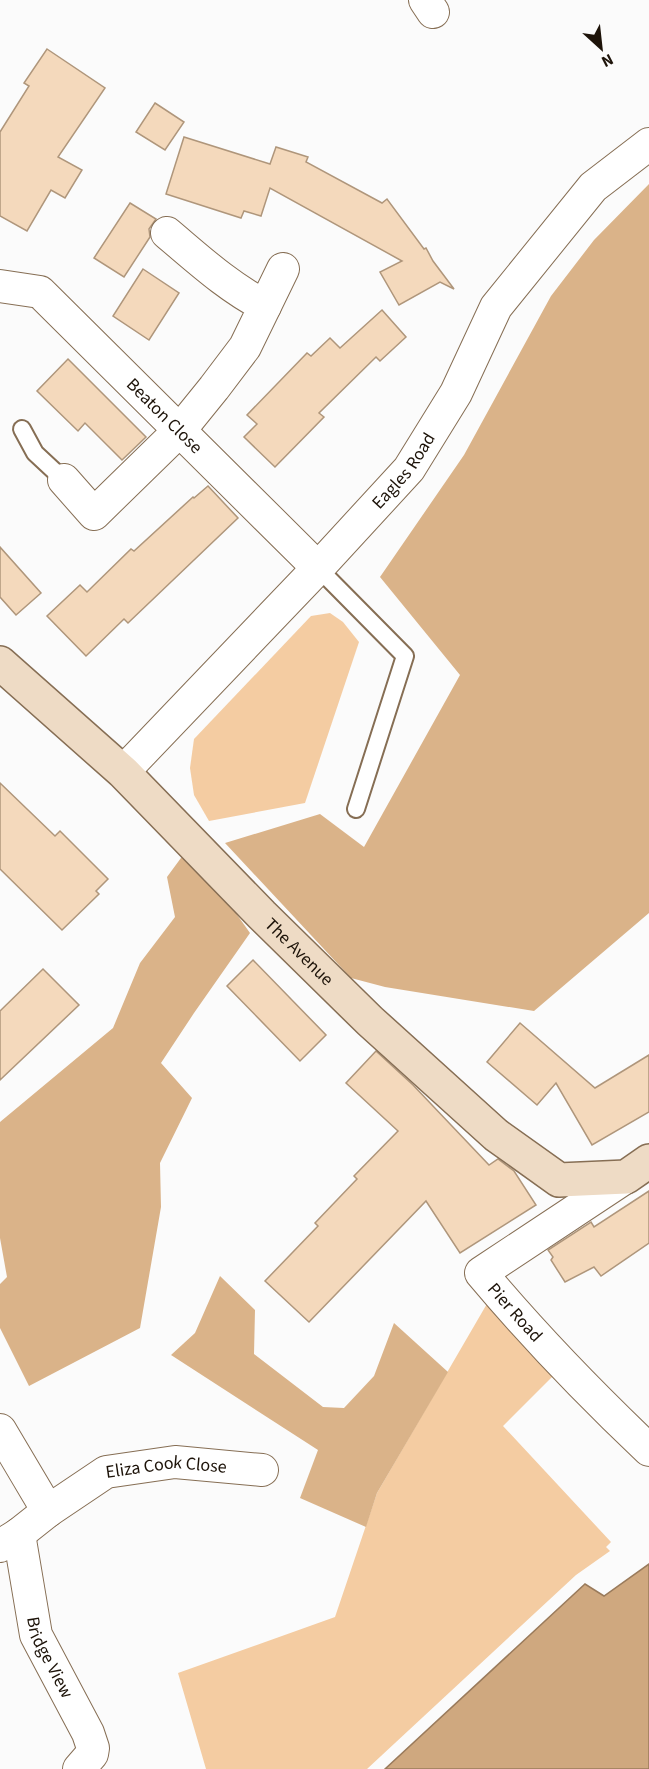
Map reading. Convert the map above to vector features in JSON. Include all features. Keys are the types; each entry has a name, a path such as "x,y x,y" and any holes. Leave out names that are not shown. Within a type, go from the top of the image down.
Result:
{"main road":[{"name":"The Avenue","path":"0,663 123,772 370,1021 496,1134 559,1180 638,1169"}],"street":[{"name":"Eagles Road","path":"123,772 409,469 456,393 496,307 593,187 649,144"},
{"path":"167,233 236,289 265,306"},
{"path":"64,480 94,514 180,430 245,347 283,269"},
{"name":"Beaton Close","path":"0,286 40,292 318,568"},
{"name":"Pier Road","path":"638,1169 481,1273 603,1406 649,1450"},
{"path":"0,1430 48,1511"},
{"name":"Eliza Cook Close","path":"10,1540 106,1472 175,1462 262,1470"},
{"name":"Bridge View","path":"10,1540 36,1635 88,1732 93,1748 92,1754 79,1769"}],"lane":[{"path":"22,429 35,453 64,480"},
{"path":"318,568 405,656 356,809"}],"shaded area":[{"path":"649,184 649,913 534,1011 385,987 351,978 225,843 320,814 364,847 460,675 380,577 464,455 551,296 594,240"},
{"path":"330,613 343,622 359,642 305,803 209,821 194,795 190,768 194,739 311,616"},
{"path":"189,847 250,933 161,1063 192,1098 160,1163 161,1207 140,1328 29,1386 0,1328 0,1284 7,1277 0,1238 0,1122 113,1028 140,963 175,917 167,877"},
{"path":"220,1276 255,1310 254,1354 323,1407 344,1408 374,1376 394,1323 448,1372 377,1493 366,1527 300,1498 318,1450 171,1355 195,1333"},
{"path":"488,1302 555,1374 503,1426 611,1542 606,1547 610,1551 576,1575 367,1769 206,1769 178,1673 335,1617 377,1493"},
{"path":"649,1564 649,1769 385,1769 585,1584 604,1596"}],"building":[{"path":"47,49 105,88 58,157 82,170 65,198 51,190 27,231 0,216 0,132 29,86 24,83"},
{"path":"155,103 184,122 165,150 136,132"},
{"path":"184,137 270,164 276,147 308,157 306,162 382,203 387,199 424,249 426,248 454,289 440,282 399,305 380,272 402,261 270,188 261,216 244,211 241,218 166,194"},
{"path":"130,203 156,219 149,229 150,237 124,277 94,258"},
{"path":"143,269 179,293 149,340 113,316"},
{"path":"382,310 406,337 380,361 376,357 319,413 324,417 275,467 244,437 257,424 247,415 307,353 311,356 330,338 340,348"},
{"path":"68,359 146,437 122,460 85,423 78,431 37,391"},
{"path":"208,486 238,518 128,623 124,619 86,656 47,616 80,585 87,592 131,549 134,551"},
{"path":"0,547 41,593 16,615 0,597"},
{"path":"0,783 55,836 60,831 108,879 96,891 99,894 62,930 0,869"},
{"path":"253,960 326,1035 300,1061 227,986"},
{"path":"43,969 79,1005 0,1080 0,1011"},
{"path":"520,1023 595,1088 649,1055 649,1112 592,1145 556,1083 537,1105 487,1062"},
{"path":"376,1051 413,1085 489,1165 498,1159 514,1171 536,1205 460,1253 426,1201 309,1322 265,1281 318,1226 315,1223 357,1179 354,1176 398,1131 346,1083"},
{"path":"649,1191 649,1243 601,1276 594,1267 565,1282 551,1260 553,1257 548,1250 591,1222 594,1227"}]}
